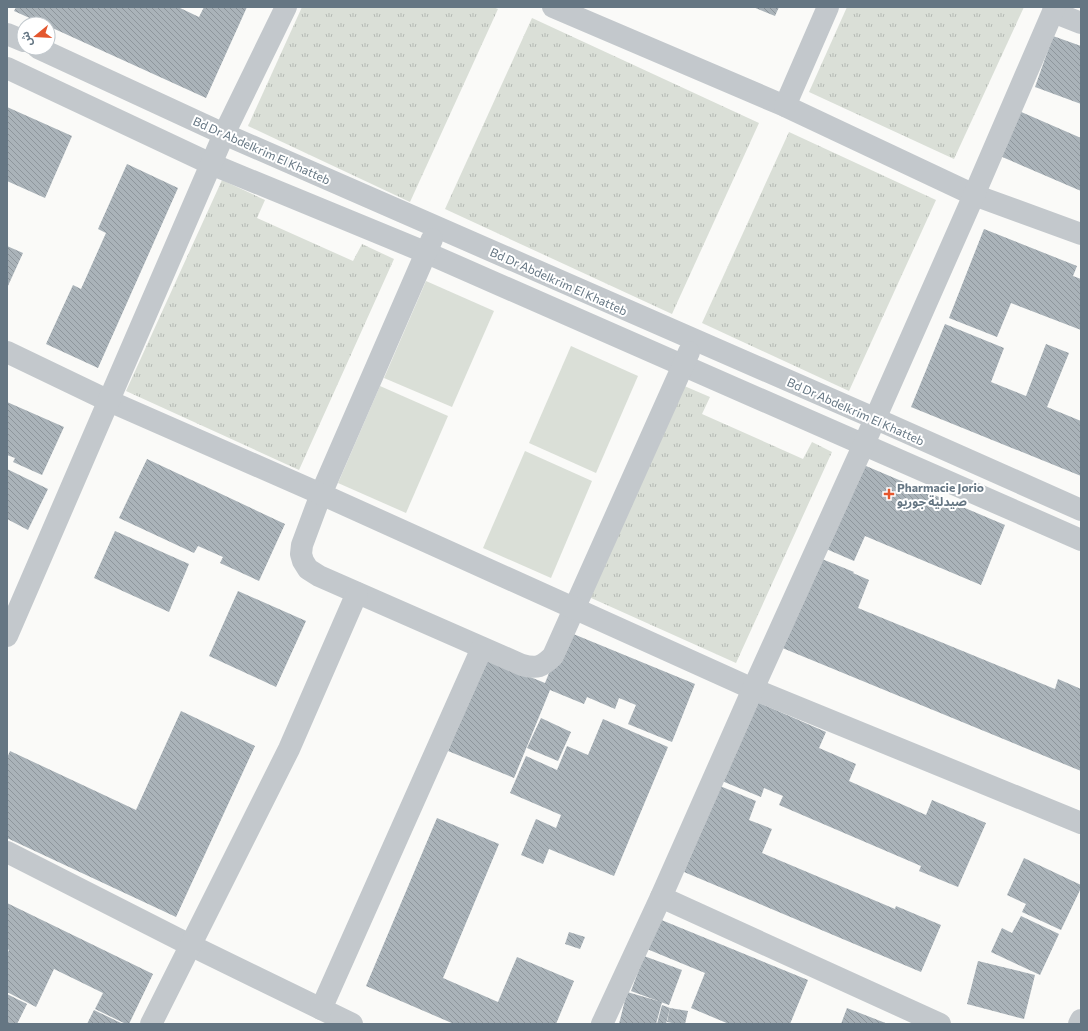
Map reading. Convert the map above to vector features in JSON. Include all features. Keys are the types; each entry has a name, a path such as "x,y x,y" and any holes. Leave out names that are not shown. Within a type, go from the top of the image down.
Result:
{"street":[{"path":"7,636 15,593 109,401 224,134 286,7"},
{"path":"553,7 785,106 974,195 1081,234"},
{"path":"785,106 828,7"},
{"path":"602,1024 661,897 752,689 864,444 874,418 974,195 1054,10 1081,23"},
{"name":"Bd Dr Abdelkrim El Khatteb","path":"55,56 224,134 1081,510"},
{"path":"7,68 211,164 427,253 1081,540"},
{"path":"437,227 321,494 302,545 301,554 308,569 319,576 357,594 522,665 532,668 541,666 553,656 694,340"},
{"path":"7,352 109,401 321,494 752,689 1081,823"},
{"path":"152,1024 190,945 289,749 357,594"},
{"path":"321,1009 482,648"},
{"path":"7,852 190,945 352,1024"},
{"path":"661,897 940,1024"},
{"path":"1079,1024 1081,1020"}],"green space":[{"path":"302,7 493,7 498,9 410,202 248,126"},
{"path":"847,7 1024,7 954,159 809,92"},
{"path":"532,18 759,123 672,314 445,209"},
{"path":"789,132 936,200 849,391 702,323"},
{"path":"222,180 265,200 257,218 353,261 362,244 394,259 299,470 126,391"},
{"path":"426,281 494,311 452,407 384,378"},
{"path":"571,346 638,376 596,473 529,443"},
{"path":"675,382 710,397 702,414 803,459 812,442 832,452 736,663 580,593"},
{"path":"380,386 448,416 406,513 338,483"},
{"path":"525,451 592,481 551,578 483,548"}],"building":[{"path":"16,7 178,7 199,17 204,7 247,7 206,98 56,30 56,16 25,16 14,11"},
{"path":"753,7 779,7 775,16"},
{"path":"1053,36 1081,46 1081,104 1035,87"},
{"path":"7,107 72,136 45,198 7,181"},
{"path":"1019,111 1081,138 1081,191 1000,156"},
{"path":"127,164 178,188 98,368 46,344 73,285 81,289 106,233 98,229"},
{"path":"984,229 1077,266 1073,276 1081,279 1081,330 1011,303 997,337 949,318"},
{"path":"7,246 23,253 7,288"},
{"path":"945,324 1004,348 991,382 1026,396 1046,344 1069,353 1047,407 1081,421 1081,476 911,407"},
{"path":"7,402 64,427 42,475 13,462 15,458 7,455"},
{"path":"147,459 285,524 259,581 220,563 223,557 198,546 194,553 119,518"},
{"name":"Pharmacie Jorio صيدلية جوريو","path":"859,463 1005,525 981,585 865,536 854,561 824,548"},
{"path":"7,469 48,489 28,530 7,519"},
{"path":"115,531 189,564 169,612 94,578"},
{"path":"817,557 854,572 853,573 869,580 858,608 1055,689 1058,679 1081,689 1081,771 780,647"},
{"path":"238,591 306,621 276,687 209,656"},
{"path":"566,631 695,684 672,742 628,724 636,705 619,698 615,709 587,697 584,704 550,690 514,778 448,751 486,659 545,683"},
{"path":"755,701 826,732 819,748 856,764 849,781 926,815 932,800 986,823 958,887 919,871 921,866 779,805 783,796 764,788 761,797 722,781"},
{"path":"181,711 255,746 176,917 7,838 7,758 10,751 136,810"},
{"path":"541,718 571,732 558,761 527,748"},
{"path":"603,719 668,747 614,876 549,849 543,864 521,855 536,819 556,828 561,815 510,793 526,756 557,770 567,746 588,755"},
{"path":"720,786 756,801 749,820 772,829 762,853 895,909 896,906 941,925 921,972 684,872"},
{"path":"437,818 499,844 443,978 498,1002 517,957 574,981 556,1024 454,1024 366,986"},
{"path":"1024,858 1081,885 1081,888 1061,930 1022,912 1026,904 1007,895"},
{"path":"7,903 153,974 129,1024 126,1024 95,1009 103,993 54,969 36,1007 7,992 7,954 9,950 7,949"},
{"path":"1021,916 1059,934 1040,975 991,952 1002,928 1012,933"},
{"path":"659,919 808,980 790,1024 729,1024 691,1008 705,973 647,949"},
{"path":"569,932 585,937 580,949 565,944"},
{"path":"644,956 682,970 669,1005 631,991"},
{"path":"978,961 1035,975 1024,1019 967,1004"},
{"path":"627,992 662,1002 656,1024 619,1024"},
{"path":"7,994 27,1004 17,1024 7,1024"},
{"path":"662,1005 670,1008 666,1024 657,1024"},
{"path":"670,1008 688,1011 685,1024 667,1022"},
{"path":"847,1008 888,1024 841,1024"},
{"path":"94,1010 123,1024 87,1024"}],"place":[{"name":"Pharmacie Jorio صيدلية جوريو","path":"889,494"}]}
